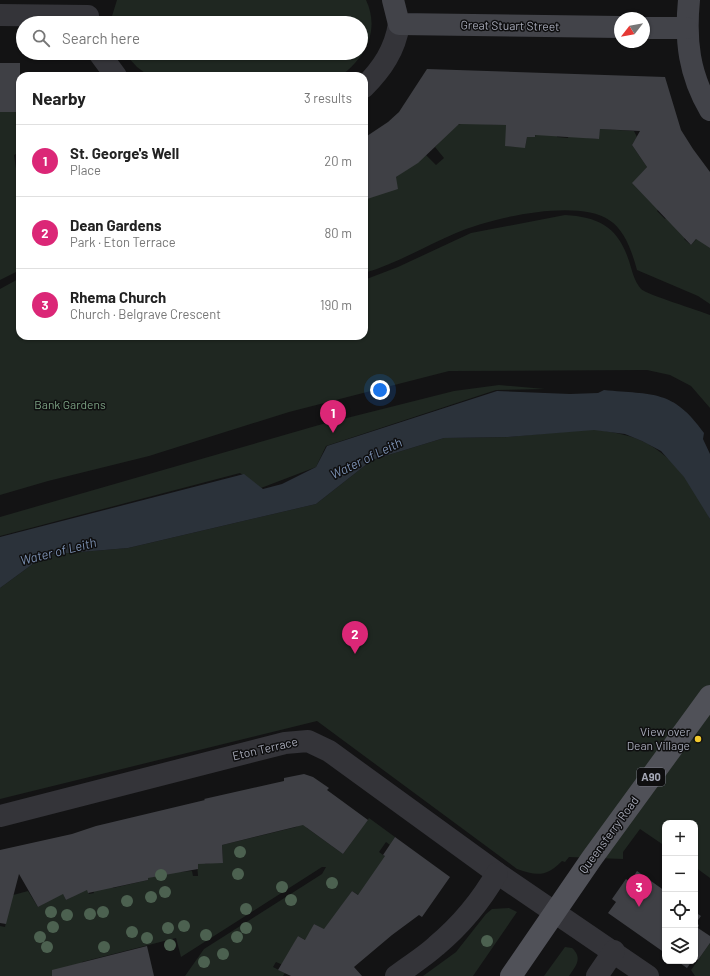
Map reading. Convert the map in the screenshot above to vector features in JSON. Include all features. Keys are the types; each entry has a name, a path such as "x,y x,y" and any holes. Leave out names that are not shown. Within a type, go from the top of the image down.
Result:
{"main road":[{"name":"Queensferry Road","path":"511,976 592,858 710,696"}],"street":[{"path":"368,82 389,57 396,42 399,24 393,0"},
{"path":"689,0 686,28 692,70 710,110"},
{"path":"0,15 89,13"},
{"name":"Great Stuart Street","path":"399,24 614,27"},
{"path":"650,28 686,28"},
{"path":"104,60 113,72"},
{"name":"Eton Terrace","path":"0,816 285,743 308,741 329,751 497,873 614,951 648,976"},
{"path":"396,976 435,947 459,925 478,903 497,873"},
{"path":"597,976 614,951"}],"green space":[{"path":"117,0 366,0 372,22 368,42 368,16 112,16"},
{"path":"130,60 357,60 346,72 144,72"},
{"path":"0,112 16,112 16,154 14,155 16,168 16,272 0,280"},
{"path":"465,123 506,125 506,146 525,147 527,137 535,137 536,126 560,127 557,137 568,138 569,128 587,138 598,139 600,129 634,131 637,137 632,145 647,167 633,183 669,199 657,211 665,219 676,207 695,226 684,239 691,245 702,233 710,248 710,304 698,296 637,270 624,235 615,224 595,214 576,211 555,210 511,216 471,227 444,238 399,260 368,272 368,190 396,177 426,155 436,165 444,158 435,147 456,125"},
{"name":"Bank Gardens","path":"565,215 588,218 606,226 613,232 624,249 635,279 641,289 663,299 710,315 710,408 691,386 670,375 647,370 449,371 289,412 149,456 48,481 0,495 0,289 16,280 16,340 368,340 368,278 398,267 471,233"},
{"path":"499,385 545,389 496,390 326,446 316,467 261,488 240,473 0,536 0,517 319,425 454,391"},
{"path":"594,429 642,441 664,455 682,474 698,496 710,519 710,878 698,869 698,820 662,820 662,844 640,829 623,852 623,859 569,857 565,862 562,861 551,870 541,874 530,873 517,869 317,721 0,799 0,588 45,555 128,548 316,504 372,460 444,438 508,437"},
{"path":"369,818 395,837 390,845 386,842 379,852 396,864 374,873 362,897 352,891 325,930 314,924 311,930 309,942 298,936 294,944 290,968 276,962 273,967 285,973 283,976 185,976 204,949 322,874 326,867 322,867 181,957 176,938 82,962 79,976 0,976 0,926 5,927 6,922 2,898 28,891 38,907 43,904 59,885 66,900 72,897 66,883 83,879 89,894 94,893 89,878 108,873 113,888 148,880 145,864 179,872 192,871 193,876 198,876 196,851 202,850 205,864 216,862 223,863 222,845 296,827 304,822 307,828 343,854"},
{"path":"509,908 517,912 473,976 423,976 456,952 486,914 492,909"},
{"path":"710,943 710,976 695,976 691,970 695,964 698,964 698,960"},
{"path":"565,947 572,948 578,959 569,976 544,976"}],"water":[{"name":"Water of Leith","path":"604,390 649,394 661,397 672,401 693,419 704,433 703,439 710,454 710,519 684,477 661,451 625,434 594,430 508,437 444,438 372,460 316,504 128,548 45,555 0,588 0,537 244,474 263,489 282,484 316,467 327,446 497,391 570,394 598,393"}],"building":[{"path":"0,63 20,63 20,72 16,72 16,112 0,112"},
{"path":"427,69 665,77 681,130 710,172 710,248 696,239 691,245 632,183 647,167 632,145 640,131 600,129 599,139 535,135 535,137 527,137 525,148 505,146 506,125 459,124 418,163 396,177 398,189 368,199 368,135 388,122 399,112"},
{"path":"304,774 313,777 329,788 327,790 368,820 343,854 303,825 222,845 223,863 198,864 198,869 148,878 148,880 88,893 87,890 66,900 63,894 38,907 19,874 6,924 0,923 0,850 72,834 96,826 205,800 204,799 284,781 284,778"},
{"path":"395,837 450,877 422,917 419,915 392,935 354,967 362,976 291,976 278,970 298,936 305,940 314,924 324,929 352,891 358,895 385,856 383,855"},
{"path":"637,871 662,889 662,951 608,913 616,902 612,899 626,879 630,882"},
{"path":"698,928 710,936 710,943 698,960"},
{"path":"147,946 154,976 52,976 52,970"},
{"path":"681,964 690,964 687,968"}],"place":[{"name":"St. George's Well","path":"333,433"},
{"name":"Dean Gardens","path":"355,654"},
{"name":"View over Dean Village","path":"698,739"},
{"name":"Rhema Church","path":"639,907"}]}
